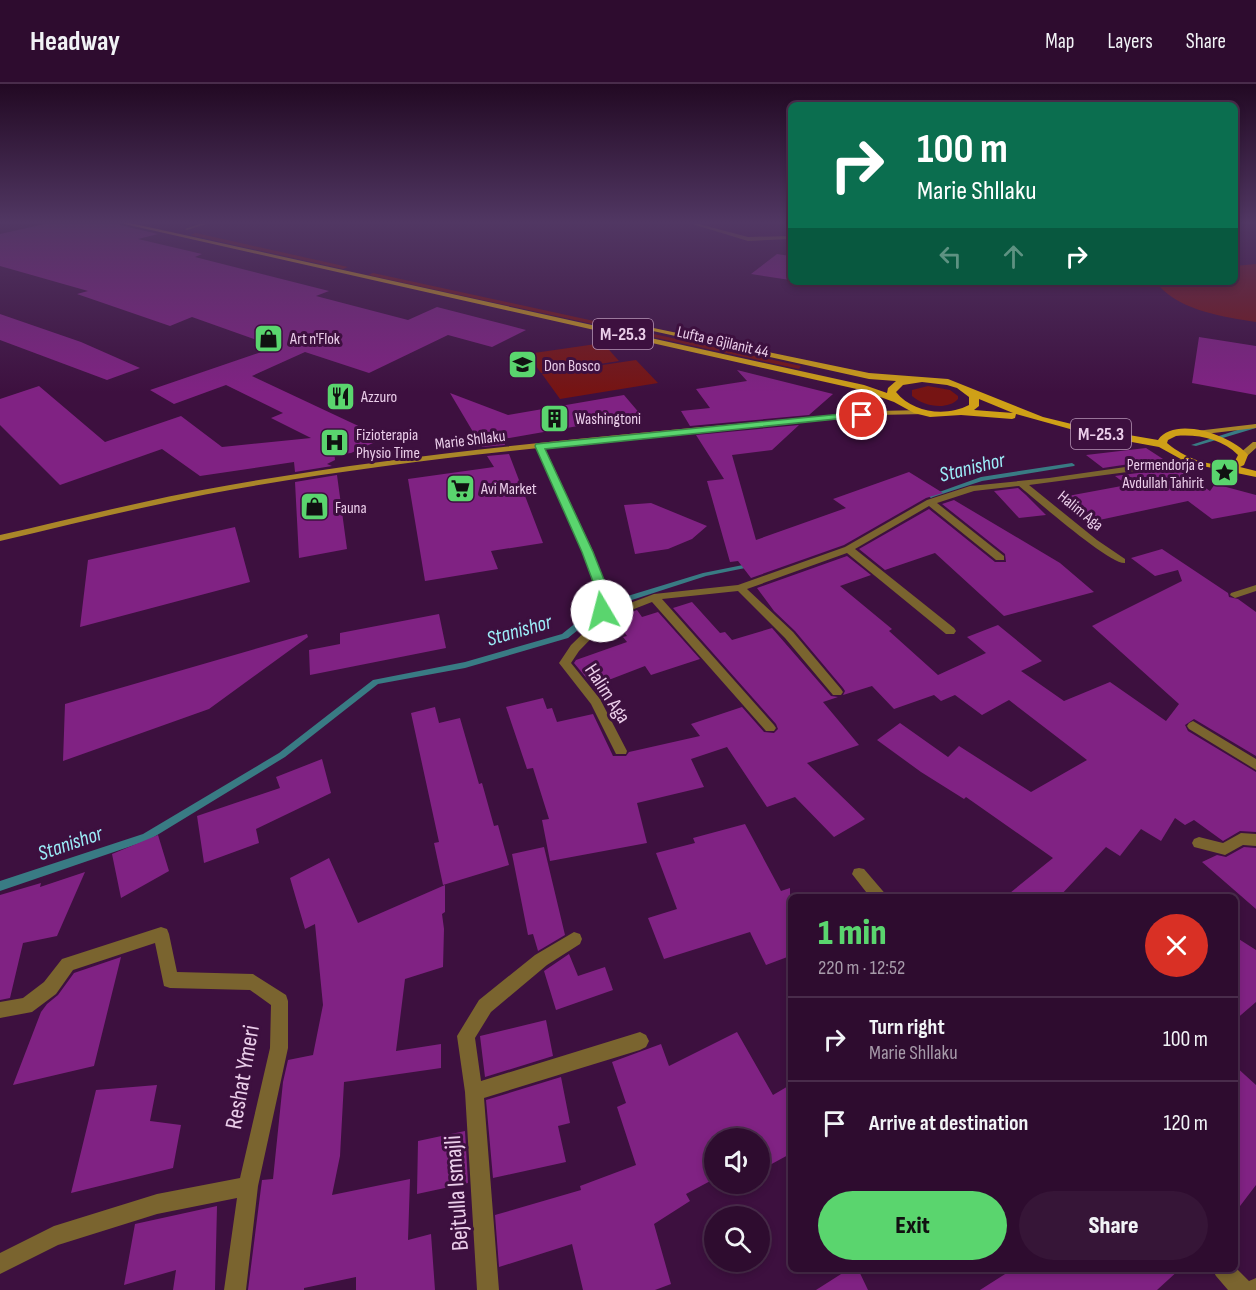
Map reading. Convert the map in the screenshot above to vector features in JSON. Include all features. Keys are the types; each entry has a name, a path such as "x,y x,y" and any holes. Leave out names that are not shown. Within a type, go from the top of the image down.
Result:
{"main road":[{"name":"Lufta e Gjilanit 44","path":"376,279 864,388 896,400"},
{"name":"Lufta e Gjilanit 44","path":"629,325 858,374 910,380"},
{"path":"896,400 891,392 893,387 910,380"},
{"name":"M-25.3","path":"910,380 948,382 1005,408 1041,420 1107,435 1162,444 1173,454 1188,461 1256,474"},
{"path":"961,412 974,406 974,396 969,391"},
{"name":"M-25.3","path":"896,400 923,412 949,414 961,412 1041,420"},
{"path":"1162,444 1162,439 1174,433 1196,433 1231,444 1243,457 1256,466"},
{"name":"M-25.3","path":"1221,467 1239,464 1243,457"}],"street":[{"name":"Marie Shllaku","path":"877,413 896,400"},
{"name":"Marie Shllaku","path":"0,538 173,498 232,487 459,454 877,413 923,412"},
{"path":"1196,433 1256,426"},
{"path":"1243,457 1256,444"},
{"path":"540,446 579,531 604,595 605,613"},
{"name":"Halim Aga","path":"621,751 596,702 565,663 574,648 595,630 605,613 654,597 740,588 848,549 930,502 972,488 1022,484 1188,461"},
{"name":"Halim Aga","path":"1022,484 1121,561"},
{"path":"930,502 1000,558"},
{"path":"848,549 950,631"},
{"path":"740,588 789,635 837,692"},
{"path":"1235,596 1256,588"},
{"path":"654,597 770,728"},
{"path":"1193,726 1256,765"},
{"path":"1199,843 1225,849 1241,839 1256,840"},
{"path":"859,874 877,894"},
{"name":"Reshat Ymeri","path":"0,1010 26,1006 50,988 68,964 161,934 170,980 254,982 280,1000 279,1048 248,1186 235,1290"},
{"name":"Bejtulla Ismajli","path":"488,1290 474,1092 466,1036 485,1006 541,960 574,939"},
{"path":"474,1092 640,1041"},
{"path":"0,1264 54,1236 157,1204 248,1186"},
{"path":"1226,1272 1243,1290"}],"shaded area":[{"path":"388,279 402,279 801,366 799,369"},
{"path":"1238,279 1256,279 1256,322 1204,312 1168,295 1159,286 1238,285"},
{"path":"603,343 619,361 541,373 527,354"},
{"path":"636,360 658,383 560,399 542,374"},
{"path":"928,386 950,390 958,396 958,399 948,405 935,406 928,405 912,396 912,390"}],"building":[{"path":"47,279 283,279 329,291 316,296 408,320 437,307 526,330 492,347 448,335 369,373 305,352 252,376 384,438 351,453 342,454 334,450 335,460 327,464 332,466 295,472 294,462 200,476 162,449 60,485 0,425 0,399 39,386 105,442 181,416 222,447 311,438 271,418 283,413 226,385 174,404 150,390 276,347 192,317 170,326 77,294 88,291"},
{"path":"0,314 81,342 140,368 107,380 0,340"},
{"path":"1199,337 1256,346 1256,395 1192,383"},
{"path":"737,370 833,394 809,415 690,426 681,411 710,408 696,389 747,381"},
{"name":"Washingtoni","path":"450,393 508,415 624,395 641,415 503,439 505,445 482,447"},
{"path":"799,425 772,450 732,455 756,540 846,508 833,499 909,472 943,493 926,498 844,545 751,578 738,561 730,562 707,481 724,479 696,435"},
{"path":"1146,448 1163,459 1103,468 1086,455"},
{"path":"509,454 543,543 491,551 498,569 425,581 408,479 494,467 487,456"},
{"path":"1176,468 1210,491 1215,484 1256,495 1256,511 1212,519 1188,501 1090,522 1057,498 1127,485 1115,476"},
{"path":"337,475 347,549 299,558 295,482"},
{"path":"1018,488 1046,515 1019,518 994,491"},
{"path":"954,500 1060,563 1094,592 1004,616 935,553 885,570 859,549 929,509 995,562 1006,562 1005,554 942,504"},
{"path":"651,503 707,526 692,539 668,549 635,554 624,505"},
{"path":"235,527 250,582 80,627 88,560"},
{"path":"1162,549 1228,593 1229,597 1238,599 1256,612 1256,756 1194,719 1185,725 1188,731 1256,772 1256,832 1240,831 1223,841 1194,820 1185,825 1175,818 1161,841 1141,829 1120,856 1106,847 1062,894 1009,894 1053,858 966,797 964,799 921,772 877,740 900,723 948,757 959,746 1031,792 1087,760 1009,700 982,715 955,695 941,701 934,695 894,709 872,686 843,695 845,691 843,688 795,631 774,611 757,588 847,556 871,575 840,586 892,629 889,631 938,675 986,653 967,637 998,625 1042,661 1021,671 1064,701 1110,682 1166,721 1179,704 1092,626 1182,581 1178,570 1155,576 1131,558"},
{"path":"692,602 720,633 725,632 732,640 772,628 831,696 838,697 823,702 859,745 807,763 865,819 834,837 795,797 767,807 727,747 691,759 704,787 637,803 647,843 550,861 542,820 549,819 533,768 527,769 506,707 543,698 547,709 552,708 557,722 593,714 613,756 626,756 629,752 700,736 691,724 742,707 764,732 774,733 778,729 673,608"},
{"path":"637,610 642,617 658,612 700,659 651,675 645,666 593,686 574,663 576,660 627,642 623,637 627,636 614,619"},
{"path":"439,614 446,648 310,675 309,650 340,644 340,633"},
{"path":"307,634 308,637 209,709 63,761 65,704"},
{"path":"435,707 439,723 460,718 479,784 482,783 494,826 498,825 509,865 443,885 434,843 439,842 411,713"},
{"path":"322,759 331,793 256,829 259,843 204,863 197,816 280,788 276,777"},
{"path":"745,824 781,891 790,888 790,894 788,894 788,957 766,965 750,932 664,959 648,918 677,909 656,853 695,843 693,838"},
{"path":"158,835 169,871 121,898 112,854"},
{"path":"544,847 565,935 538,951 533,934 528,935 512,854"},
{"path":"1244,847 1256,848 1256,909 1202,862 1217,855 1226,857"},
{"path":"329,858 358,923 445,885 445,912 442,914 443,967 405,979 396,1051 441,1044 441,1068 344,1082 340,1156 332,1195 410,1179 408,1240 431,1234 435,1290 356,1290 356,1277 304,1288 304,1290 248,1290 262,1180 273,1179 283,1082 288,1060 313,1055 323,1005 315,924 305,929 290,878"},
{"path":"85,872 57,936 23,943 10,998 0,1000 0,895 41,883 40,887"},
{"path":"1238,939 1256,950 1256,1002 1238,1018"},
{"path":"569,954 578,976 605,967 613,990 556,1010 544,971"},
{"path":"121,957 94,1066 13,1085 41,1012 47,1004 58,995 74,973"},
{"path":"546,1020 553,1056 485,1077 480,1036"},
{"path":"737,1032 773,1095 788,1086 788,1155 770,1165 770,1128 704,1128 704,1184 686,1194 690,1201 654,1224 671,1284 655,1290 583,1290 572,1244 499,1267 495,1215 581,1190 580,1186 636,1165 617,1107 626,1103 612,1062 661,1044 669,1066"},
{"path":"1238,1069 1256,1085 1256,1185 1238,1209"},
{"path":"561,1077 570,1123 558,1126 566,1162 493,1178 486,1100"},
{"path":"157,1085 150,1121 181,1125 173,1168 71,1193 96,1090"},
{"path":"465,1131 468,1183 417,1194 418,1141"},
{"path":"217,1206 215,1290 173,1290 176,1270 124,1285 135,1224"},
{"path":"844,1272 859,1272 868,1290 816,1290"},
{"path":"1008,1272 1177,1272 1157,1290 980,1290"}],"waterway":[{"path":"1194,445 1256,426"},
{"name":"Stanishor","path":"931,496 981,479 1072,465"},
{"name":"Stanishor","path":"0,886 146,837 282,755 376,682 465,665 565,636 601,607 705,574 753,565"}],"place":[{"name":"Art n'Flok","path":"269,338"},
{"name":"Don Bosco","path":"523,365"},
{"name":"Azzuro","path":"340,396"},
{"name":"Washingtoni","path":"554,418"},
{"name":"Fizioterapia Physio Time","path":"335,443"},
{"name":"Permendorja e Avdullah Tahirit","path":"1225,473"},
{"name":"Avi Market","path":"460,488"},
{"name":"Fauna","path":"314,507"}],"route":[{"path":"602,611 604,595 579,531 540,446 862,415"}]}
